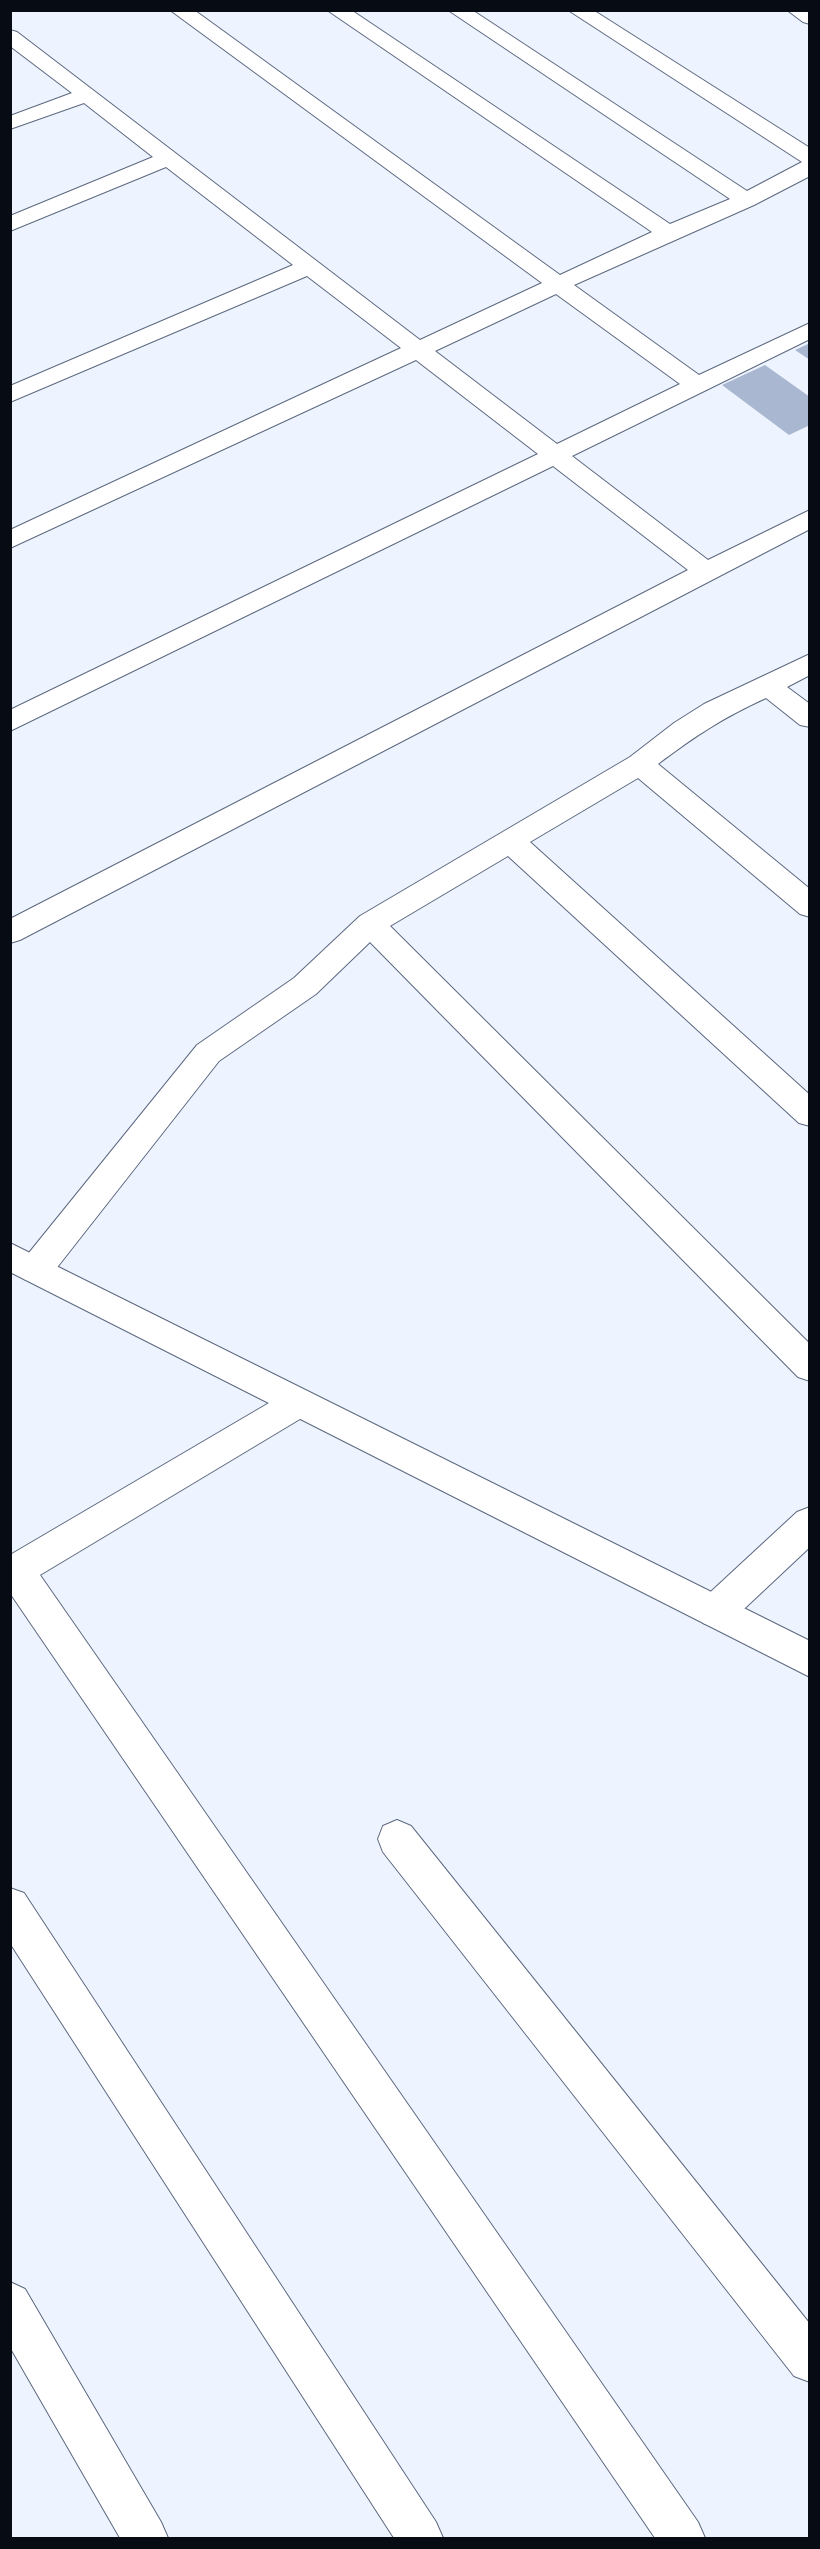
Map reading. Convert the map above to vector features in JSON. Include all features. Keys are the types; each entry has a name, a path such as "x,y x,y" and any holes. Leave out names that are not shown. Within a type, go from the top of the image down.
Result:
{"street":[{"path":"180,10 697,385"},
{"path":"337,10 668,233"},
{"path":"458,10 746,200"},
{"path":"578,10 810,158"},
{"path":"797,10 810,18"},
{"path":"10,36 706,571"},
{"path":"10,123 87,95"},
{"path":"10,224 169,158"},
{"path":"10,540 668,233 746,200 810,167"},
{"path":"10,395 310,266"},
{"path":"10,722 810,330"},
{"path":"10,932 810,518"},
{"path":"810,663 714,711 684,730 640,764 370,924 304,986 208,1053 23,1262 810,1660"},
{"path":"768,686 810,718"},
{"path":"640,764 810,906"},
{"path":"509,840 810,1114"},
{"path":"370,924 810,1367"},
{"path":"298,1403 13,1572 682,2538"},
{"path":"716,1611 810,1523"},
{"path":"397,1839 810,2360"},
{"path":"10,1907 420,2538"},
{"path":"10,2304 145,2538"}],"building":[{"path":"810,343 810,360 795,350"},
{"path":"765,365 810,397 810,425 789,435 722,385"}]}
